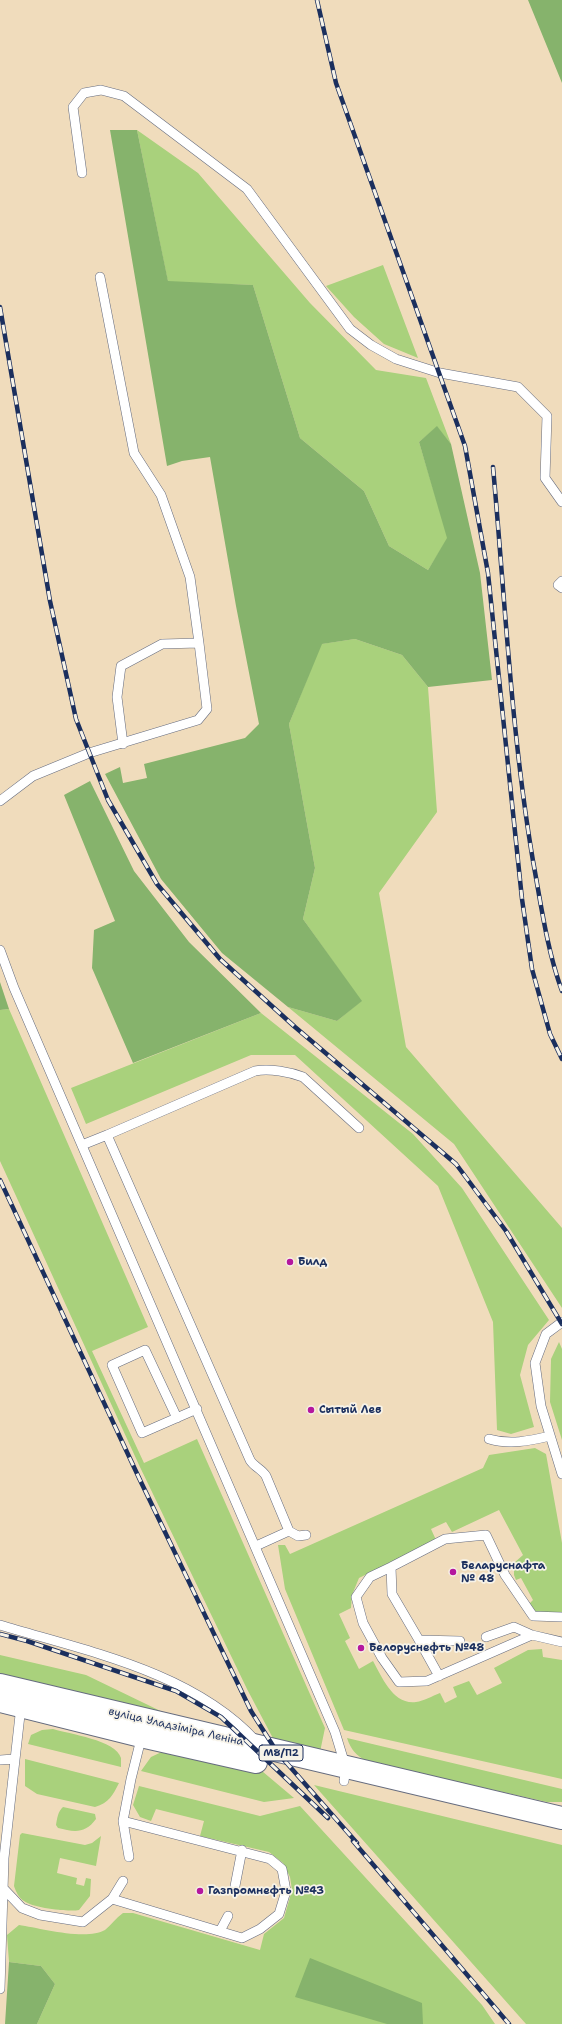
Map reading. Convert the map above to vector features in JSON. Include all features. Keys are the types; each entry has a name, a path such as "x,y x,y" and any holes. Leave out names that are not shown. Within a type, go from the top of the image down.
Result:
{"main road":[{"name":"вуліца Уладзіміра Леніна","path":"0,1685 14,1699 345,1774 562,1818"},
{"name":"вуліца Уладзіміра Леніна","path":"144,1728 262,1748 345,1774 562,1831"}],"lane":[{"path":"82,173 73,107 84,93 101,90 124,96 247,189 350,329 371,345 396,359 440,373 518,387 547,416 545,478 562,502"},
{"path":"0,801 33,776 89,753 123,744 198,720 207,709 190,576 161,495 134,453 100,277"},
{"path":"562,581 558,585 562,588"},
{"path":"123,744 116,697 122,666 162,644 199,643"},
{"path":"0,950 14,988 197,1409 335,1732 345,1774"},
{"path":"82,1145 261,1070 295,1074 304,1077 359,1128"},
{"path":"107,1135 248,1456 254,1466 264,1472 289,1531 298,1536 306,1535"},
{"path":"562,1322 546,1334 535,1363 541,1406 562,1474"},
{"path":"177,1418 145,1350 112,1365 142,1433 177,1418 197,1409"},
{"path":"489,1439 514,1442 550,1436"},
{"path":"256,1546 289,1531"},
{"path":"532,1635 427,1681 399,1682 382,1658 363,1623 356,1597 370,1577 445,1539 486,1535 505,1575 533,1616 562,1617"},
{"path":"391,1567 392,1594 439,1676"},
{"path":"0,1625 124,1662 200,1695 246,1730 262,1748"},
{"path":"486,1637 514,1627 532,1635 562,1642"},
{"path":"419,1640 460,1640"},
{"path":"0,1989 3,1888 2,1858 14,1759 14,1699"},
{"path":"129,1857 123,1821 130,1779 144,1728"},
{"path":"0,1760 14,1759"},
{"path":"112,1899 242,1938 260,1929 279,1914 286,1891 282,1869 270,1859 242,1850 123,1821"},
{"path":"235,1886 242,1850"},
{"path":"3,1888 22,1908 40,1915 83,1922 112,1899 123,1881"},
{"path":"220,1932 228,1916"}],"green space":[{"path":"528,0 562,0 562,83"},
{"path":"110,130 137,130 168,281 253,285 300,438 364,491 389,546 428,570 447,538 419,442 437,426 451,444 480,573 492,680 428,687 402,655 355,639 322,644 289,724 315,868 303,919 362,1001 337,1021 288,1007 222,953 161,879 105,774 120,767 123,783 147,778 144,764 245,738 259,724 236,606 210,457 182,461 167,466"},
{"path":"137,130 198,173 310,303 376,370 426,378 451,444 437,427 419,442 448,538 428,570 389,546 364,491 300,438 253,285 168,282"},
{"path":"383,265 418,358 384,344 354,317 326,286"},
{"path":"355,639 402,655 428,687 437,812 379,893 406,1047 562,1228 562,1308 454,1144 288,1007 337,1021 361,1001 303,919 315,868 289,724 321,644"},
{"path":"90,781 134,871 189,942 261,1013 133,1063 92,968 94,930 115,921 64,795"},
{"path":"0,982 9,1009 0,1010"},
{"path":"9,1009 148,1327 92,1351 144,1463 197,1439 325,1728 320,1752 276,1744 247,1689 139,1465 0,1161 0,1010"},
{"path":"261,1013 413,1134 462,1188 549,1320 528,1345 520,1375 534,1427 511,1434 497,1430 493,1322 438,1186 295,1055 251,1055 86,1124 71,1088"},
{"path":"559,1342 562,1349 562,1440 550,1402 551,1359"},
{"path":"535,1448 546,1454 562,1543 562,1614 536,1613 529,1604 533,1600 521,1578 516,1580 514,1575 514,1563 523,1555 499,1510 452,1532 446,1522 431,1529 436,1540 359,1578 352,1595 351,1608 339,1614 350,1638 345,1641 359,1669 373,1661 389,1689 395,1695 408,1702 425,1700 440,1693 445,1703 457,1697 453,1687 469,1681 477,1695 502,1683 494,1668 528,1650 542,1649 543,1657 562,1660 562,1779 344,1730 285,1589 278,1545 285,1545 290,1554 483,1468 489,1455"},
{"path":"0,1655 86,1675 175,1718 0,1675"},
{"path":"53,1729 102,1742 111,1747 121,1758 121,1767 28,1744 31,1735 42,1730"},
{"path":"347,1738 562,1789 562,1802 547,1802 366,1761 354,1752"},
{"path":"168,1749 256,1766 294,1798 264,1802 141,1771 151,1757"},
{"path":"25,1759 119,1783 107,1801 95,1807 37,1794 25,1786"},
{"path":"314,1785 562,1845 562,2024 526,2024"},
{"path":"139,1786 260,1816 300,1806 482,2005 495,2024 37,2024 55,1984 41,1966 9,1962 7,1935 19,1925 63,1933 97,1933 105,1930 123,1913 133,1913 260,1950 264,1934 284,1918 292,1890 290,1877 283,1863 269,1852 200,1836 204,1821 156,1809 151,1821 140,1817 133,1805"},
{"path":"63,1807 95,1814 96,1819 88,1827 79,1831 58,1828 56,1825 57,1818"},
{"path":"22,1833 85,1845 92,1843 101,1836 96,1866 60,1858 57,1873 77,1878 76,1884 84,1886 86,1878 91,1879 90,1896 79,1910 59,1910 35,1906 19,1897 14,1886 20,1835"},
{"path":"310,1958 422,2003 423,2024 387,2024 295,1997"},
{"path":"9,1962 41,1966 55,1984 37,2024 5,2024"}],"railway":[{"path":"317,0 336,83 465,446 488,573 522,899 532,969 550,1034 562,1059"},
{"path":"0,307 50,601 76,719 108,800 157,884 220,959 295,1027 456,1164 506,1231 562,1324"},
{"path":"493,467 509,665 525,812 545,927 552,959 562,991"},
{"path":"0,1180 140,1480 251,1711 277,1752 357,1843"},
{"path":"0,1634 27,1641 176,1691 221,1717 328,1818"},
{"path":"353,1841 509,2024"}],"place":[{"name":"Билд","path":"290,1262"},
{"name":"Сытый Лев","path":"311,1410"},
{"name":"Беларуснафта № 48","path":"453,1572"},
{"name":"Белоруснефть №48","path":"361,1648"},
{"name":"Газпромнефть №43","path":"200,1891"}]}
